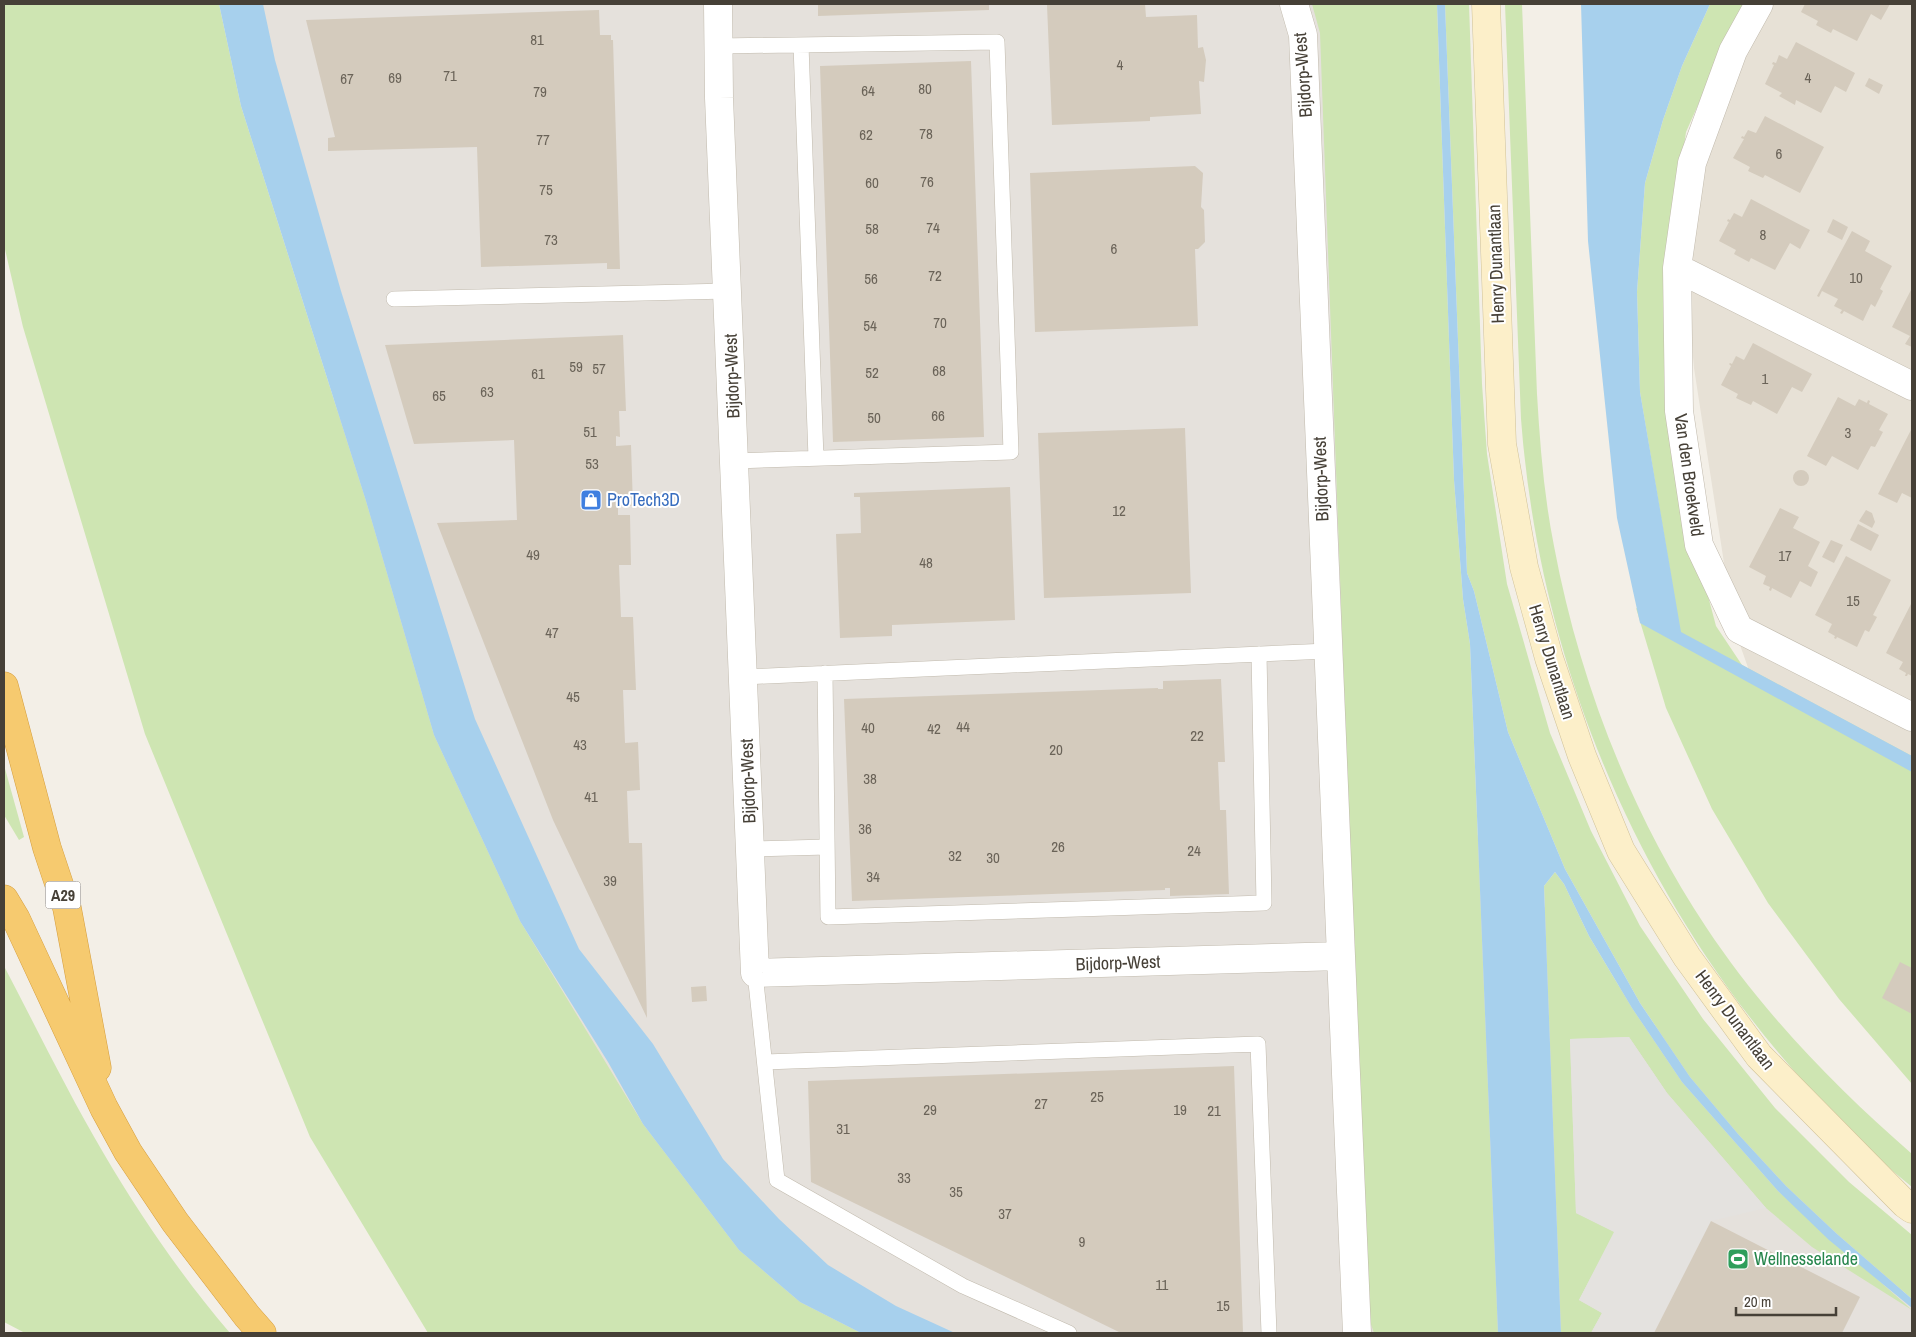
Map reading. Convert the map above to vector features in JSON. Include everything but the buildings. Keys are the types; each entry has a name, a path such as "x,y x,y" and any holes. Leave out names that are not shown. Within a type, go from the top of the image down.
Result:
{"highway":[{"name":"A29","path":"4,686 47,848 67,908 104,1108"},
{"name":"A29","path":"4,899 16,919 104,1108 128,1152 175,1222 262,1333"}],"main road":[{"name":"Henry Dunantlaan","path":"1486,4 1502,444 1524,568 1550,658 1582,756 1621,851 1687,956 1759,1056 1912,1209"}],"street":[{"name":"Bijdorp-West","path":"718,4 719,98 755,973 1341,956"},
{"name":"Bijdorp-West","path":"1294,4 1303,35 1358,1333"},
{"name":"Van den Broekveld","path":"1758,4 1733,51 1692,162 1677,268 1679,411 1699,545 1739,629 1912,717"},
{"path":"1677,268 1912,386"}],"lane":[{"path":"719,46 996,42 998,71 1011,452 735,461"},
{"path":"801,45 816,458"},
{"path":"394,299 728,291"},
{"path":"744,677 1328,651"},
{"path":"826,673 828,917 1264,904 1259,654"},
{"path":"751,849 827,847"},
{"path":"755,973 777,1180 963,1286 1069,1333"},
{"path":"765,1062 1258,1044 1268,1333"}],"shaded area":[{"path":"236,4 1368,4 1429,783 1912,1301 1912,1333 746,1333 504,1083"},
{"path":"1765,4 1912,4 1912,1054 1876,1029 1734,628 1694,368 1685,263 1685,162"},
{"path":"1629,1037 1667,1093 1766,1208 1711,1221 1654,1333 1591,1333 1602,1313 1579,1300 1614,1232 1576,1213 1570,1039"}],"green space":[{"path":"4,4 219,4 241,106 366,501 434,735 520,921 643,1124 739,1250 800,1302 861,1333 428,1333 310,1137 145,734 23,327 4,245"},
{"path":"1312,4 1437,4 1454,480 1463,599 1470,644 1498,1333 1374,1333 1367,1313 1320,33"},
{"path":"1445,4 1469,4 1482,384 1487,454 1507,584 1550,733 1591,831 1640,926 1703,1019 1775,1108 1849,1182 1912,1235 1912,1299 1837,1234 1786,1186 1738,1134 1690,1077 1640,1003 1565,869 1508,732 1474,591 1467,573"},
{"path":"1505,4 1522,4 1537,394 1545,489 1565,596 1593,696 1611,744 1654,839 1706,927 1751,989 1802,1048 1883,1129 1912,1154 1912,1187 1848,1129 1789,1065 1733,995 1684,922 1640,844 1603,764 1573,681 1549,595 1531,508 1521,419"},
{"path":"1710,4 1746,4 1733,26 1686,132 1671,238 1684,506 1716,626 1742,665 1912,756 1912,1084 1839,999 1768,903 1712,809 1666,708 1636,608 1680,631 1640,392 1637,292 1645,183 1663,120 1682,66"},
{"path":"4,765 24,837 19,840 4,815"},
{"path":"1555,872 1564,884 1589,936 1632,1008 1682,1082 1778,1191 1912,1310 1812,1247 1766,1208 1667,1093 1629,1037 1570,1039 1576,1213 1615,1232 1579,1300 1602,1313 1591,1333 1561,1333 1544,886"},
{"path":"4,966 78,1108 118,1178 179,1269 230,1333 25,1333 4,1322"}],"water":[{"path":"219,4 263,4 275,60 341,291 475,719 579,949 653,1044 723,1159 779,1219 828,1265 896,1306 955,1333 861,1333 800,1302 739,1250 643,1124 608,1062 520,921 434,735 366,501 241,106"},
{"path":"1437,4 1445,4 1467,573 1474,591 1508,732 1565,869 1640,1003 1690,1077 1738,1134 1786,1186 1837,1234 1912,1299 1912,1308 1829,1240 1778,1191 1682,1082 1632,1008 1589,936 1564,884 1555,872 1544,886 1561,1333 1498,1333 1470,644 1463,599 1454,480"},
{"path":"1581,4 1710,4 1682,66 1663,120 1645,183 1637,292 1640,392 1681,632 1912,756 1912,772 1640,623 1617,518 1588,241"}],"place":[{"name":"ProTech3D","path":"591,500"},
{"name":"Wellnesselande","path":"1738,1259"}]}
